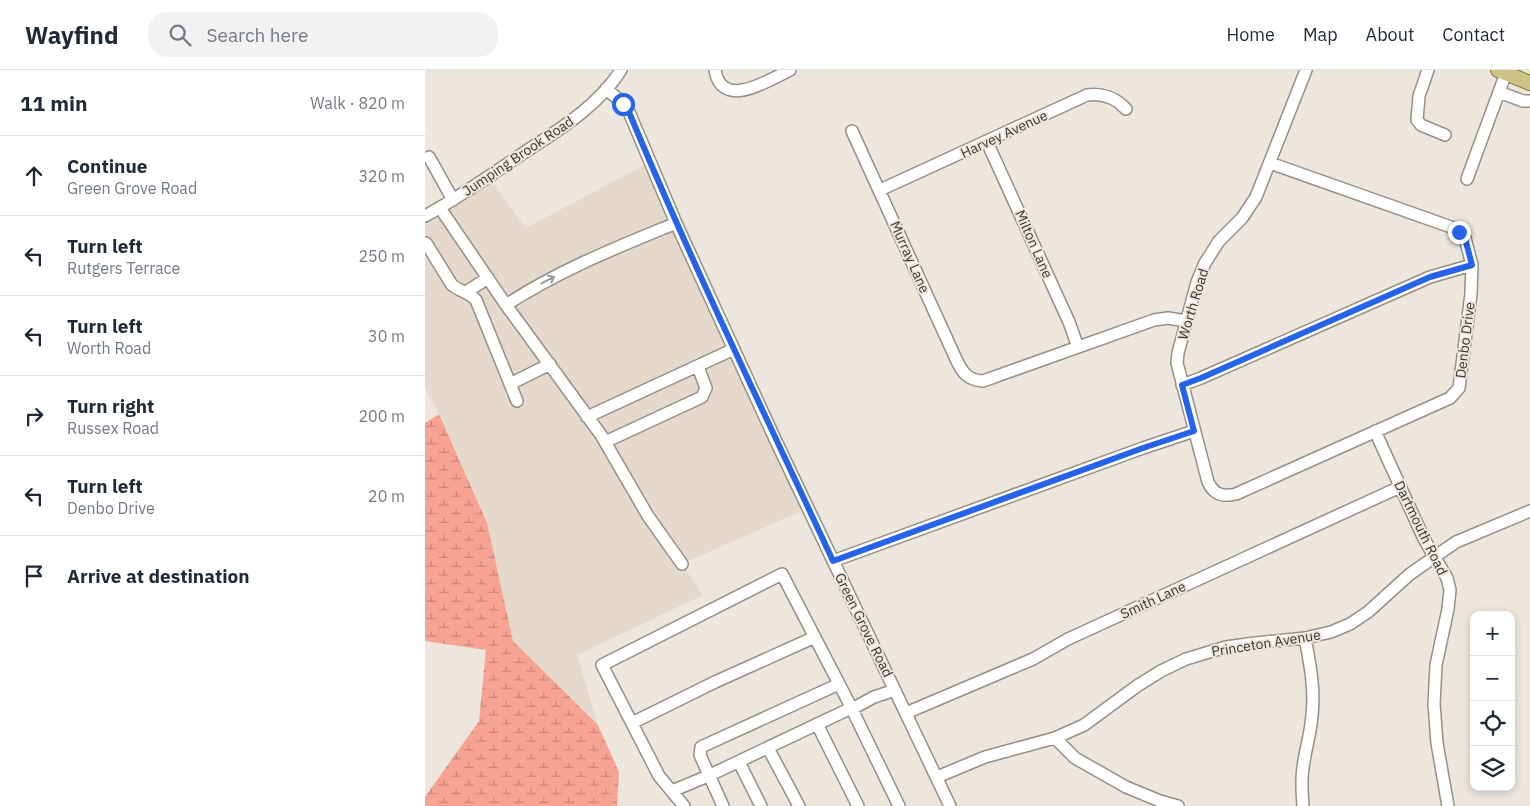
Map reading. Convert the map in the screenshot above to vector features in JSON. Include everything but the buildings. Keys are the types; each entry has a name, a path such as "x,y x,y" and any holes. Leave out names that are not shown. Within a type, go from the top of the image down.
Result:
{"main road":[{"path":"1502,72 1530,83"}],"street":[{"path":"607,89 621,70"},
{"path":"715,70 718,81 724,87 736,91 748,90 790,70"},
{"name":"Worth Road","path":"1220,495 1214,492 1208,482 1177,363 1186,321 1197,282 1205,263 1219,241 1252,205 1271,163 1306,70"},
{"path":"1428,70 1419,96 1417,120 1421,125 1445,135"},
{"path":"1467,179 1499,92 1502,72"},
{"name":"Jumping Brook Road","path":"425,216 453,200 569,122 607,89"},
{"name":"Green Grove Road","path":"607,89 629,112 676,223 734,349 950,806"},
{"path":"1499,92 1523,101 1530,101"},
{"name":"Harvey Avenue","path":"880,190 1087,95 1094,94 1109,97 1127,109"},
{"name":"Murray Lane","path":"852,131 956,359 966,376 973,380 983,381 1079,347"},
{"name":"Milton Lane","path":"987,142 1079,347"},
{"path":"429,157 453,200"},
{"name":"Denbo Drive","path":"1220,495 1236,494 1450,398 1459,388 1471,294 1472,265 1465,238 1451,227 1271,163"},
{"path":"440,208 506,305 605,442 648,516 682,564"},
{"path":"506,305 531,288 587,260 676,223"},
{"path":"426,243 452,285 476,300 517,401"},
{"path":"1182,385 1430,277 1472,265"},
{"path":"466,292 488,278"},
{"path":"1079,347 1154,320 1168,318 1186,321"},
{"path":"587,417 734,349"},
{"path":"510,384 550,364"},
{"path":"605,442 702,397 706,388 697,367"},
{"path":"833,561 1194,431"},
{"name":"Dartmouth Road","path":"1375,431 1434,559 1447,578 1450,590 1448,610 1436,666 1433,704 1437,743 1448,806"},
{"name":"Smith Lane","path":"907,713 1033,659 1068,639 1400,487"},
{"name":"Princeton Avenue","path":"937,777 985,756 1055,738 1084,725 1137,686 1161,671 1186,659 1226,647 1305,638 1331,632 1359,618 1410,574 1456,542 1530,511"},
{"path":"685,806 659,776 602,665 782,574 852,709 899,806"},
{"path":"632,723 715,682 815,637"},
{"path":"1303,806 1303,768 1313,702 1312,676 1305,638"},
{"path":"723,806 700,755 701,747 839,684"},
{"path":"672,791 739,762 847,710 895,690"},
{"path":"817,724 858,806"},
{"path":"1055,738 1075,758 1126,787 1178,806"},
{"path":"768,748 799,806"},
{"path":"739,762 761,806"}],"shaded area":[{"path":"650,162 808,508 682,564 703,595 577,655 598,725 513,642 487,523 439,414 425,388 425,209 488,176 526,228"}],"green space":[{"path":"439,414 487,523 513,641 598,725 619,772 617,806 425,806 425,797 479,721 486,650 425,641 425,423"}],"route":[{"path":"623,104 629,112 676,223 833,561 1194,431 1182,385 1430,277 1472,265 1465,238 1459,232"}]}
